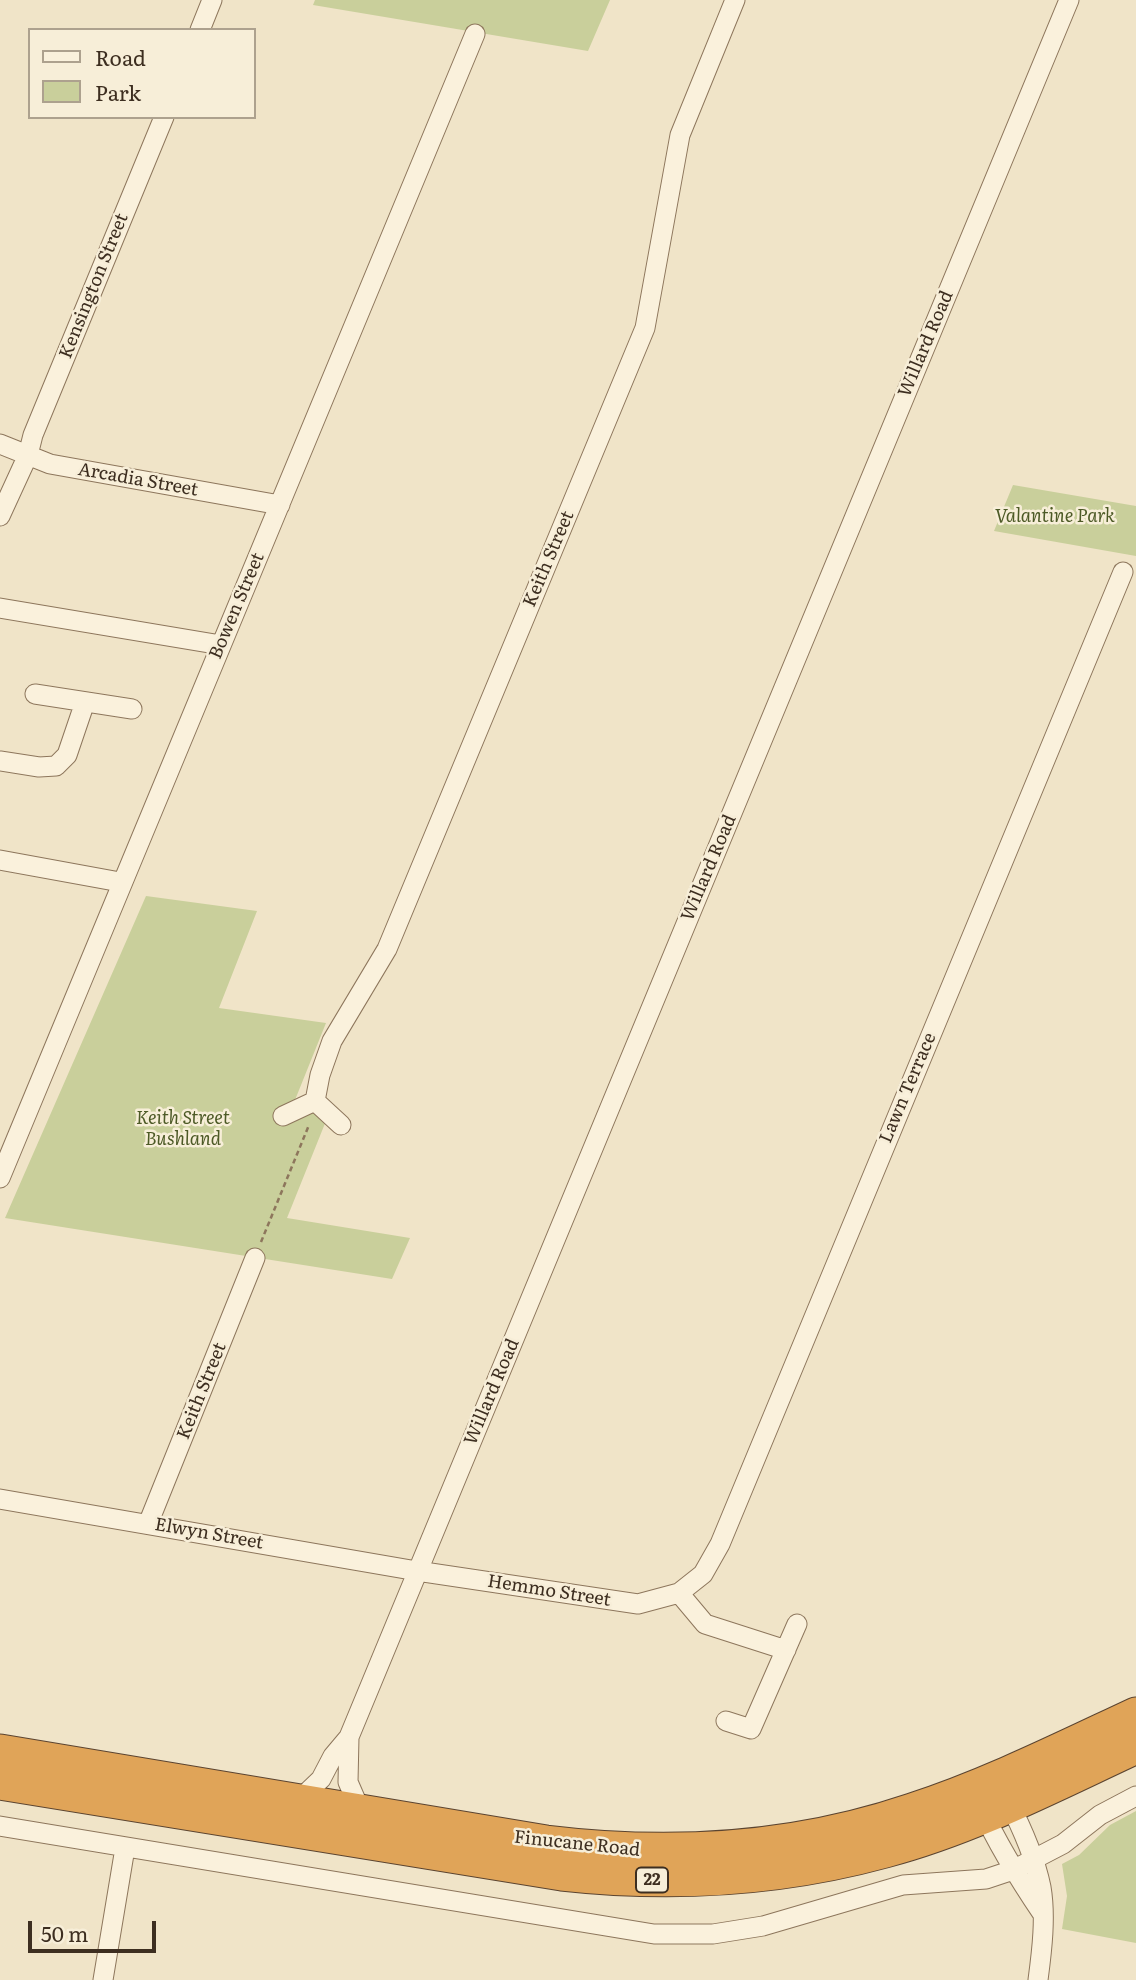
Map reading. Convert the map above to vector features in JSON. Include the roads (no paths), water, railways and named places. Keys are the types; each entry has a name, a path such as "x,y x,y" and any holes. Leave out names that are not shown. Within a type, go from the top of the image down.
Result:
{"highway":[{"name":"Finucane Road","path":"991,1796 1136,1715"},
{"name":"Finucane Road","path":"0,1782 562,1874 629,1879 706,1864 767,1844 835,1832 911,1812 991,1796 1136,1746"},
{"name":"Finucane Road","path":"0,1752 572,1846 634,1851 706,1864"}],"street":[{"path":"201,28 212,0"},
{"name":"Keith Street","path":"315,1101 332,1041 387,949 645,328 680,135 735,0"},
{"name":"Willard Road","path":"298,1801 321,1779 333,1756 349,1737 1069,0"},
{"name":"Bowen Street","path":"0,1178 120,881 280,505 475,34"},
{"name":"Kensington Street","path":"0,516 28,455 33,435 162,119"},
{"name":"Arcadia Street","path":"0,444 50,464 280,505"},
{"name":"Lawn Terrace","path":"679,1593 703,1574 720,1544 1122,572"},
{"path":"0,608 221,645"},
{"path":"35,694 132,709"},
{"path":"0,761 39,767 56,766 67,755 85,702"},
{"path":"0,860 120,881"},
{"path":"283,1116 315,1101 341,1125"},
{"name":"Keith Street","path":"148,1524 255,1258"},
{"name":"Elwyn Street","path":"0,1499 417,1572"},
{"name":"Hemmo Street","path":"417,1572 638,1604 679,1593"},
{"path":"679,1593 705,1624 786,1650"},
{"path":"726,1721 751,1728 797,1624"},
{"name":"Willard Road","path":"349,1737 348,1782 361,1812"},
{"path":"991,1796 1033,1860 1041,1885 1044,1933 1038,1980"},
{"path":"991,1796 1013,1870 1042,1913"},
{"path":"0,1826 654,1934 713,1934 763,1926 903,1885 986,1879 1013,1870 1063,1844 1100,1815 1136,1796"},
{"path":"103,1980 125,1848"}],"park label":[{"name":"Valantine Park","path":"1055,517"},
{"name":"Keith Street Bushland","path":"183,1129"}]}
